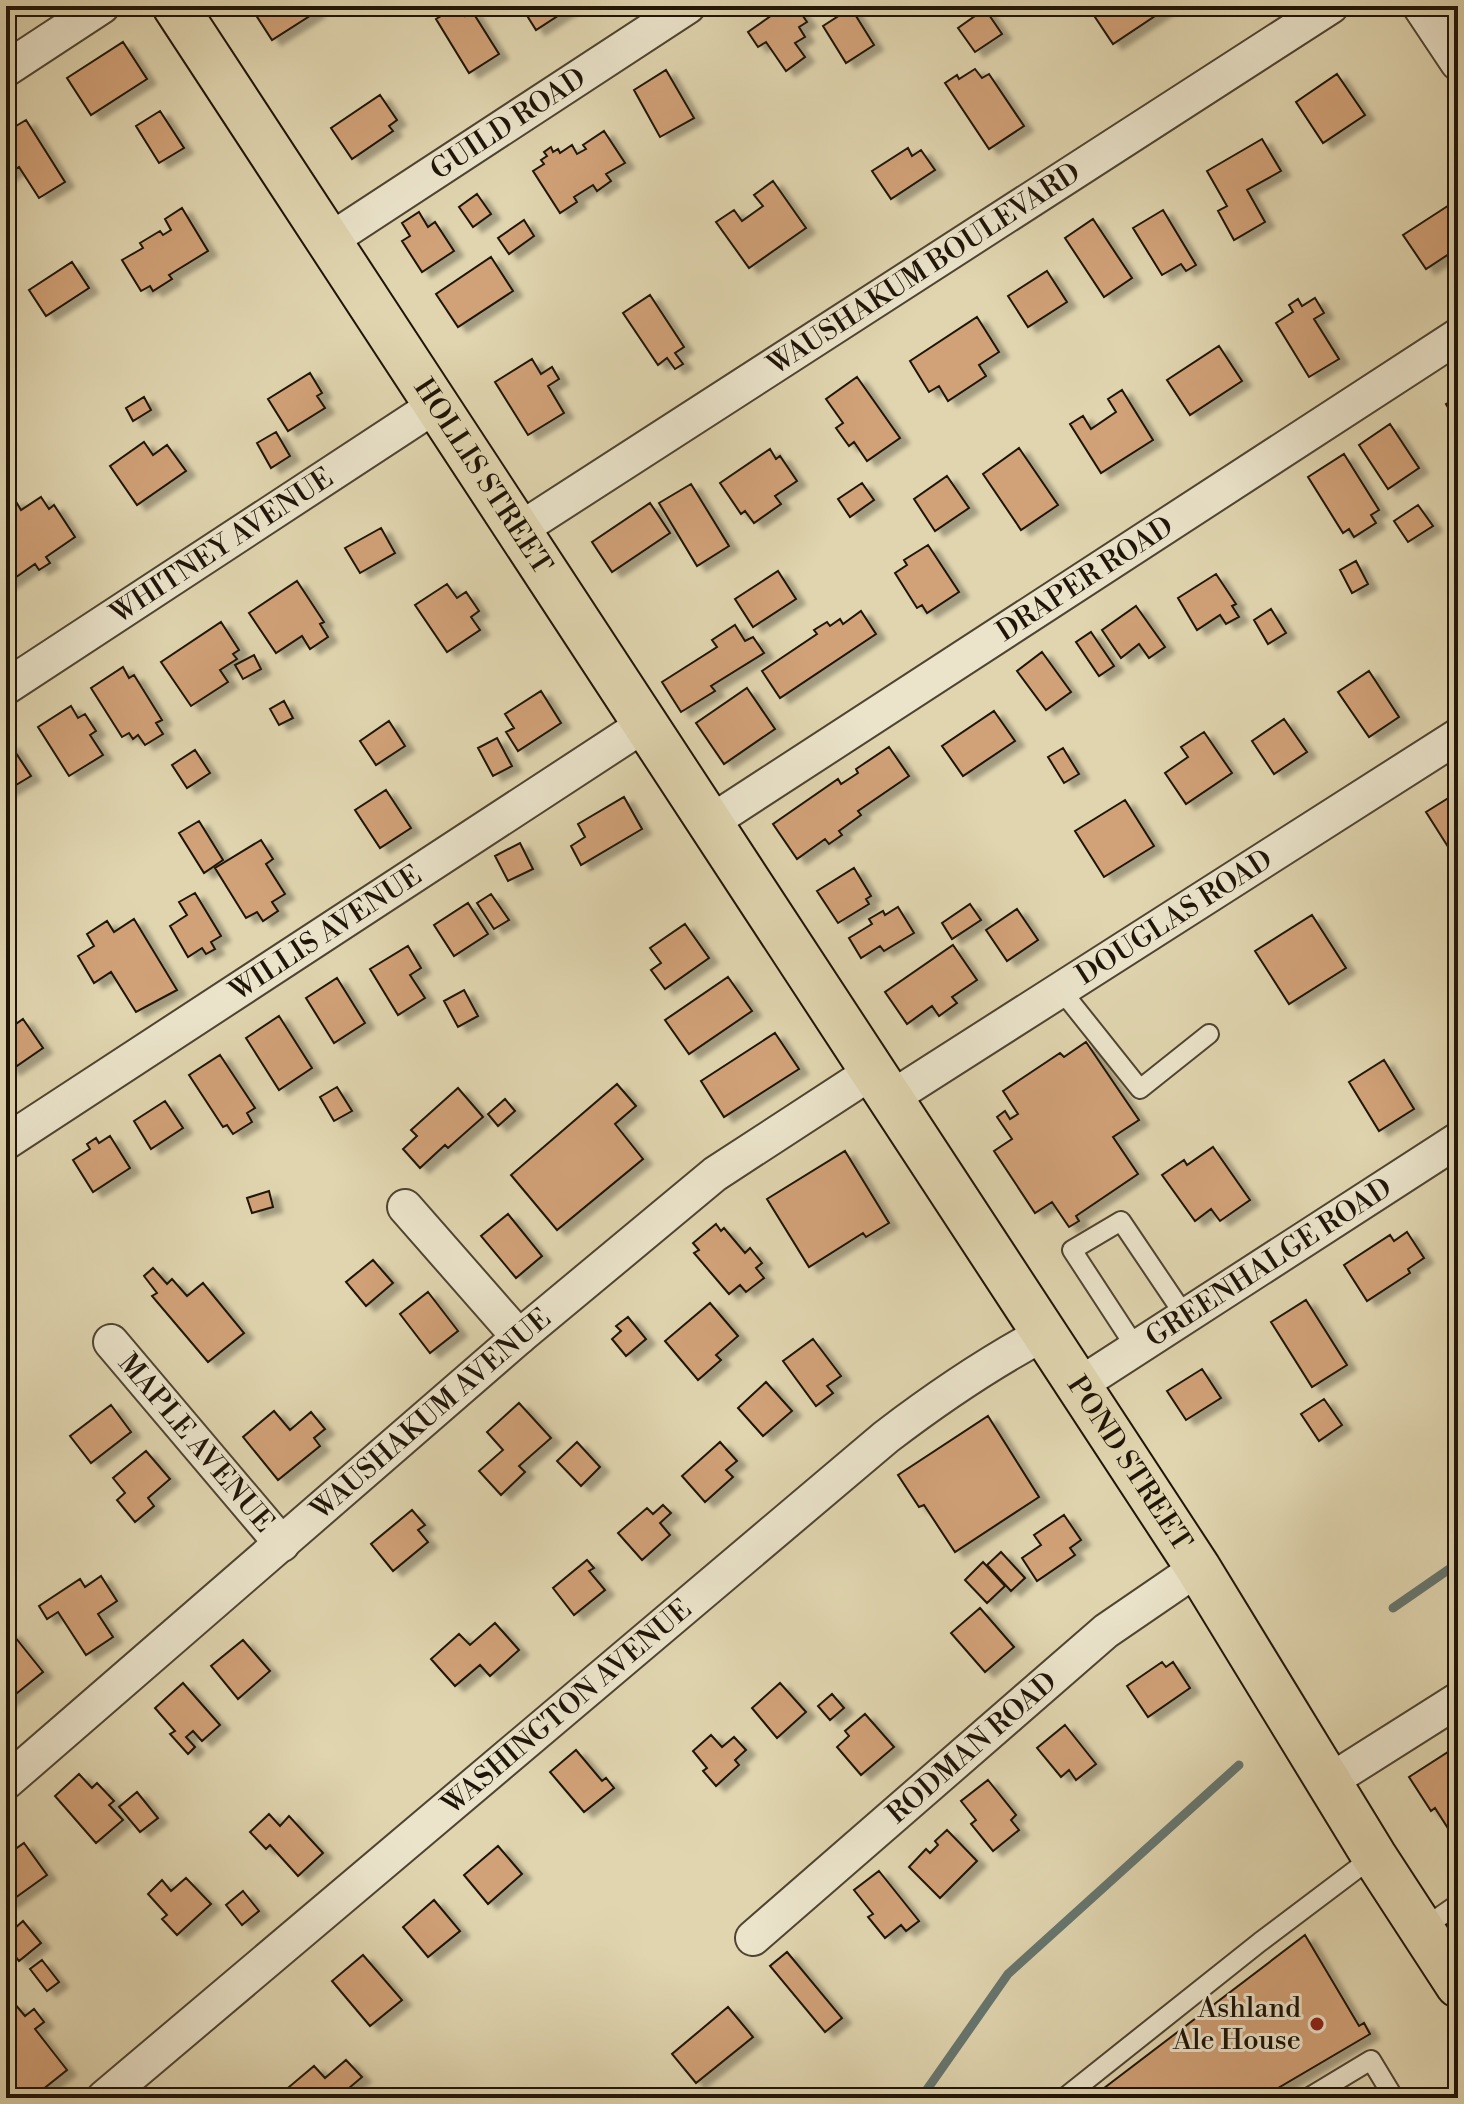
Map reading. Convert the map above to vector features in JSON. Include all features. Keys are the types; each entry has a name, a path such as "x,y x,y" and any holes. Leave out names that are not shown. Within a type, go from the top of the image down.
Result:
{"main road":[{"name":"HOLLIS STREET","path":"175,6 791,946"},
{"name":"POND STREET","path":"791,946 1198,1568 1374,1856 1458,1985"}],"street":[{"path":"6,69 102,6"},
{"name":"GUILD ROAD","path":"329,241 688,6"},
{"name":"WAUSHAKUM BOULEVARD","path":"519,530 1331,6"},
{"path":"1420,6 1458,63"},
{"name":"DRAPER ROAD","path":"711,822 1458,336"},
{"name":"WHITNEY AVENUE","path":"6,687 436,405"},
{"name":"WILLIS AVENUE","path":"6,1142 645,724"},
{"name":"DOUGLAS ROAD","path":"882,1084 1061,990 1458,736"},
{"name":"WAUSHAKUM AVENUE","path":"6,1782 519,1337 715,1174 882,1084"},
{"name":"GREENHALGE ROAD","path":"1079,1385 1458,1140"},
{"path":"405,1207 519,1337"},
{"name":"WASHINGTON AVENUE","path":"104,2098 886,1437 992,1361 1043,1334"},
{"name":"MAPLE AVENUE","path":"111,1342 282,1544"},
{"name":"RODMAN ROAD","path":"753,1938 1106,1631 1198,1568"},
{"path":"1330,1781 1458,1700"}],"lane":[{"path":"1061,990 1140,1089 1209,1034"},
{"path":"1136,1348 1072,1250 1121,1221 1185,1316"},
{"path":"1064,2098 1374,1856"},
{"path":"1422,1929 1458,1904"},
{"path":"1308,2098 1371,2060 1394,2098"}],"building":[{"path":"257,6 312,6 316,12 272,40 252,9"},
{"path":"458,6 465,16 472,11 499,54 469,73 436,19"},
{"path":"521,6 573,6 536,30"},
{"path":"785,6 788,11 796,6 807,22 799,27 805,37 795,43 805,57 786,71 766,42 758,47 748,32"},
{"path":"1099,6 1170,6 1113,44 1091,11"},
{"path":"851,8 874,45 846,63 823,26"},
{"path":"985,9 1002,34 975,52 958,28"},
{"path":"123,42 147,79 91,115 67,78"},
{"path":"975,69 982,78 989,74 1024,126 989,149 945,83"},
{"path":"666,70 694,118 660,137 634,90"},
{"path":"1337,74 1365,115 1323,143 1296,102"},
{"path":"380,95 397,120 389,126 393,131 352,159 331,128"},
{"path":"160,111 184,148 159,163 136,126"},
{"path":"26,120 65,182 39,198 19,167 6,176 6,132"},
{"path":"604,131 625,163 606,174 611,181 597,191 593,185 574,197 577,202 560,213 533,171 544,164 541,160 547,156 544,152 551,147 553,152 558,149 560,153 572,145 577,154 586,149 583,145"},
{"path":"1262,139 1281,171 1247,190 1265,222 1234,240 1218,211 1227,206 1207,171"},
{"path":"908,148 912,156 921,150 935,170 891,199 872,171"},
{"path":"773,181 806,228 749,268 716,222 734,210 742,221 763,206 754,195"},
{"path":"477,194 491,214 473,227 459,207"},
{"path":"1457,200 1458,248 1426,269 1403,235"},
{"path":"182,208 208,251 169,275 172,279 153,291 150,286 141,291 122,260 143,248 140,243 160,231 163,235 171,230 165,219"},
{"path":"1163,210 1196,265 1186,271 1181,264 1162,275 1133,228"},
{"path":"419,212 428,227 435,222 454,251 422,272 402,241 410,236 402,223"},
{"path":"1093,219 1132,278 1104,297 1065,238"},
{"path":"524,220 534,236 509,254 498,238"},
{"path":"491,257 513,291 458,327 436,294"},
{"path":"72,262 89,288 46,316 29,290"},
{"path":"1047,271 1067,302 1028,327 1008,296"},
{"path":"650,295 684,347 675,353 683,364 675,369 667,358 658,365 623,313"},
{"path":"1315,298 1324,313 1314,319 1339,359 1309,377 1276,323 1293,312 1289,305 1298,299 1302,306"},
{"path":"977,317 999,352 979,365 986,376 948,401 939,386 929,392 910,361"},
{"path":"1219,346 1242,381 1190,415 1167,380"},
{"path":"532,359 541,374 552,367 559,379 548,386 564,413 528,435 495,382"},
{"path":"310,373 322,393 317,396 325,408 288,431 268,399"},
{"path":"857,377 900,438 867,461 854,442 849,446 836,428 843,423 826,399"},
{"path":"1122,390 1153,440 1101,473 1070,424 1083,416 1091,429 1116,412 1108,399"},
{"path":"144,397 151,410 133,421 126,408"},
{"path":"1458,397 1458,424 1446,404"},
{"path":"1390,424 1419,468 1388,489 1359,445"},
{"path":"276,432 290,456 271,468 257,443"},
{"path":"144,442 153,455 167,445 186,471 137,505 110,466"},
{"path":"1019,448 1058,505 1021,530 983,474"},
{"path":"770,449 776,459 780,456 797,481 775,496 781,504 754,523 745,511 741,514 720,483"},
{"path":"1344,454 1379,510 1371,515 1376,523 1354,537 1349,529 1343,533 1308,477"},
{"path":"947,476 969,508 935,531 914,499"},
{"path":"862,483 874,500 850,517 838,499"},
{"path":"691,484 729,546 697,566 659,503"},
{"path":"41,497 49,509 54,505 75,537 46,557 50,563 39,570 35,564 6,584 6,506 15,500 21,510"},
{"path":"650,503 670,533 612,572 592,542"},
{"path":"1418,505 1433,526 1408,542 1394,521"},
{"path":"381,528 395,553 360,573 345,548"},
{"path":"928,545 959,592 927,613 922,605 917,608 895,573 907,565 904,560"},
{"path":"1356,561 1368,584 1352,593 1340,570"},
{"path":"778,571 796,599 753,627 735,599"},
{"path":"1216,574 1236,604 1232,606 1239,617 1226,624 1220,615 1197,630 1178,598"},
{"path":"297,581 324,622 320,624 328,637 310,649 302,636 276,653 249,613"},
{"path":"447,584 457,598 466,592 479,611 471,617 480,630 447,652 415,605"},
{"path":"1136,606 1165,647 1149,658 1139,644 1121,658 1102,630"},
{"path":"1271,609 1286,633 1268,644 1254,620"},
{"path":"861,611 876,634 780,698 762,671 817,634 814,630 827,622 830,626 840,619 843,624"},
{"path":"221,622 239,650 233,654 237,659 220,670 228,682 191,706 161,662"},
{"path":"735,625 745,641 753,637 764,653 711,686 715,691 681,712 662,682 717,647 712,640"},
{"path":"1091,632 1114,666 1099,676 1076,642"},
{"path":"1042,652 1071,692 1046,710 1017,671"},
{"path":"254,655 261,669 243,679 235,665"},
{"path":"123,667 129,678 134,675 162,720 156,723 163,734 145,745 138,735 133,739 129,733 122,737 91,688"},
{"path":"1369,671 1399,717 1369,737 1338,692"},
{"path":"747,688 775,729 724,764 696,723"},
{"path":"541,691 561,723 518,751 506,732 514,728 505,714"},
{"path":"284,701 293,718 279,725 270,709"},
{"path":"71,706 78,718 85,714 96,731 90,735 103,755 69,776 38,727"},
{"path":"994,711 1015,741 963,776 942,746"},
{"path":"1284,719 1307,752 1274,774 1252,741"},
{"path":"389,721 405,746 376,765 360,741"},
{"path":"1204,732 1232,773 1186,804 1165,773 1188,757 1181,747"},
{"path":"497,738 512,766 493,776 478,748"},
{"path":"10,744 31,776 6,791 6,746"},
{"path":"889,747 909,776 858,811 861,815 839,831 842,835 829,844 825,839 797,859 773,824 838,779 841,784 858,773 856,769"},
{"path":"1063,748 1079,774 1064,783 1048,757"},
{"path":"195,750 210,773 187,788 172,765"},
{"path":"386,790 411,828 380,848 355,810"},
{"path":"1458,792 1458,860 1457,861 1426,812"},
{"path":"624,797 642,829 581,865 571,846 585,837 578,824"},
{"path":"1125,800 1154,846 1104,877 1075,831"},
{"path":"199,821 223,860 204,873 179,833"},
{"path":"261,840 273,859 266,864 285,894 272,902 278,911 263,921 257,912 246,918 215,868"},
{"path":"520,843 533,869 508,881 495,856"},
{"path":"854,868 871,896 866,899 869,904 838,923 817,891"},
{"path":"195,893 221,936 211,942 215,949 206,954 202,948 188,957 170,926 187,915 179,902"},
{"path":"491,894 509,920 494,929 477,903"},
{"path":"468,903 488,934 454,956 434,925"},
{"path":"970,904 981,920 952,939 942,923"},
{"path":"898,907 914,933 884,951 880,946 861,958 849,938 872,924 869,919 883,911 885,915"},
{"path":"1017,909 1038,940 1007,961 986,930"},
{"path":"1312,915 1346,968 1289,1004 1255,951"},
{"path":"134,919 177,990 136,1012 111,972 94,983 78,956 94,946 87,934 107,921 114,932"},
{"path":"685,924 709,958 665,989 651,970 661,963 650,948"},
{"path":"953,945 977,980 952,997 957,1003 939,1016 932,1006 907,1024 885,992"},
{"path":"408,946 421,968 410,975 425,998 398,1015 370,969"},
{"path":"728,977 752,1011 689,1054 665,1020"},
{"path":"337,978 365,1023 334,1043 306,998"},
{"path":"464,990 478,1016 458,1027 444,1001"},
{"path":"279,1016 312,1068 279,1090 246,1038"},
{"path":"23,1019 43,1048 11,1070 6,1062 6,1031"},
{"path":"775,1033 799,1069 724,1117 701,1081"},
{"path":"1086,1042 1139,1120 1113,1137 1138,1174 1076,1216 1079,1221 1069,1227 1052,1202 1035,1213 994,1151 1012,1139 997,1117 1005,1111 1010,1119 1018,1114 1003,1091 1060,1053 1064,1057"},
{"path":"220,1055 255,1108 247,1113 252,1122 233,1134 227,1125 223,1127 189,1075"},
{"path":"1384,1060 1414,1109 1379,1131 1349,1082"},
{"path":"617,1084 636,1106 615,1124 643,1159 557,1230 511,1175"},
{"path":"337,1087 352,1111 334,1121 320,1097"},
{"path":"458,1088 483,1117 420,1168 403,1149 417,1136 411,1130"},
{"path":"505,1099 515,1111 498,1126 488,1114"},
{"path":"165,1101 183,1128 151,1149 134,1121"},
{"path":"110,1136 130,1168 93,1192 73,1160 90,1149 87,1144 96,1138 99,1143"},
{"path":"1213,1147 1250,1200 1220,1221 1211,1209 1195,1221 1162,1175 1184,1160 1187,1165"},
{"path":"845,1151 889,1223 866,1237 863,1233 809,1267 767,1199"},
{"path":"269,1191 273,1207 252,1213 247,1198"},
{"path":"508,1214 542,1256 516,1278 481,1236"},
{"path":"716,1224 721,1231 724,1228 745,1253 750,1248 762,1263 756,1268 764,1278 746,1292 740,1285 729,1294 694,1253 699,1250 693,1243"},
{"path":"1407,1232 1424,1258 1408,1269 1410,1273 1367,1301 1344,1265 1390,1235 1394,1241"},
{"path":"373,1260 393,1283 366,1306 346,1282"},
{"path":"153,1268 167,1284 172,1279 187,1296 203,1283 244,1333 208,1362 152,1296 157,1293 144,1276"},
{"path":"428,1292 458,1331 430,1353 400,1314"},
{"path":"1306,1300 1347,1365 1312,1387 1271,1322"},
{"path":"710,1303 738,1336 716,1355 721,1360 698,1380 665,1341"},
{"path":"628,1317 646,1339 626,1356 612,1339 621,1331 616,1326"},
{"path":"813,1339 841,1376 827,1386 833,1393 816,1406 783,1361"},
{"path":"1202,1369 1221,1398 1186,1420 1167,1391"},
{"path":"766,1382 792,1411 763,1436 738,1408"},
{"path":"1324,1399 1342,1425 1319,1441 1301,1414"},
{"path":"519,1403 551,1438 519,1466 525,1472 501,1495 479,1471 503,1450 487,1432"},
{"path":"111,1405 131,1432 91,1463 70,1436"},
{"path":"274,1411 290,1430 311,1412 325,1429 314,1438 320,1446 278,1480 243,1437"},
{"path":"988,1416 1039,1497 955,1552 924,1505 919,1507 898,1475"},
{"path":"577,1442 600,1467 581,1486 557,1461"},
{"path":"720,1442 737,1461 726,1470 733,1477 705,1502 682,1476"},
{"path":"146,1451 170,1479 148,1498 154,1506 135,1522 117,1500 125,1493 113,1478"},
{"path":"663,1505 671,1513 660,1523 670,1535 642,1560 618,1533 647,1508 653,1514"},
{"path":"412,1510 425,1525 418,1530 428,1542 393,1571 371,1544"},
{"path":"1064,1515 1081,1540 1070,1548 1075,1555 1037,1581 1022,1558 1041,1545 1034,1535"},
{"path":"1001,1552 1025,1578 1011,1591 987,1565"},
{"path":"587,1560 594,1568 589,1571 605,1590 574,1615 553,1588"},
{"path":"983,1562 1005,1586 987,1603 965,1580"},
{"path":"101,1576 117,1601 98,1614 113,1637 86,1655 58,1612 47,1619 39,1606 80,1579 85,1587"},
{"path":"980,1608 1014,1647 985,1672 951,1633"},
{"path":"495,1623 519,1650 490,1676 480,1665 455,1686 431,1659 459,1634 470,1645"},
{"path":"11,1632 43,1672 6,1702 6,1636"},
{"path":"243,1640 270,1671 238,1699 211,1666"},
{"path":"1162,1662 1166,1667 1173,1662 1190,1688 1148,1717 1127,1686"},
{"path":"183,1683 220,1725 202,1741 193,1731 186,1737 195,1747 188,1754 170,1734 175,1731 155,1708"},
{"path":"780,1683 806,1712 777,1738 752,1708"},
{"path":"832,1694 844,1708 830,1720 818,1706"},
{"path":"865,1714 894,1747 861,1775 837,1747 849,1736 845,1731"},
{"path":"1065,1725 1096,1764 1076,1780 1069,1770 1061,1777 1037,1748"},
{"path":"711,1735 722,1747 734,1737 746,1750 735,1760 739,1765 716,1786 703,1771 707,1768 693,1751"},
{"path":"576,1750 602,1781 606,1778 614,1788 584,1812 550,1772"},
{"path":"1448,1752 1451,1758 1458,1754 1458,1844 1435,1808 1431,1811 1409,1777"},
{"path":"79,1774 92,1788 97,1783 114,1801 109,1805 123,1820 96,1843 55,1796"},
{"path":"988,1780 1016,1815 1011,1820 1019,1830 993,1851 971,1824 976,1820 961,1801"},
{"path":"137,1792 158,1818 140,1832 119,1807"},
{"path":"269,1814 280,1826 289,1816 323,1853 298,1876 270,1845 266,1849 250,1832"},
{"path":"947,1830 977,1861 940,1898 909,1867 926,1849 930,1853 938,1845 935,1841"},
{"path":"24,1843 47,1875 8,1903 6,1845 11,1852"},
{"path":"498,1846 522,1874 488,1904 464,1875"},
{"path":"879,1871 919,1921 906,1931 901,1925 885,1938 868,1917 873,1914 854,1890"},
{"path":"186,1878 211,1904 177,1935 162,1919 167,1915 148,1894 162,1880 171,1891"},
{"path":"243,1891 259,1911 242,1925 226,1905"},
{"path":"434,1900 460,1931 428,1957 403,1927"},
{"path":"23,1921 41,1943 19,1961 6,1945 6,1936"},
{"path":"1305,1935 1359,2026 1364,2023 1370,2034 1261,2098 1091,2098"},
{"path":"787,1952 842,2018 825,2032 770,1966"},
{"path":"363,1955 402,2000 370,2026 332,1981"},
{"path":"42,1960 59,1982 47,1991 30,1969"},
{"path":"14,2003 25,2016 34,2009 44,2022 35,2029 67,2070 32,2098 21,2098 6,2079 6,2009"},
{"path":"728,2007 753,2037 696,2083 672,2054"},
{"path":"346,2060 362,2077 341,2095 343,2098 299,2098 289,2087 314,2066 325,2078"}],"waterway":[{"path":"1393,1608 1458,1563"},
{"path":"921,2098 1008,1974 1239,1765"}],"place":[{"name":"Ashland Ale House","path":"1317,2024"}]}
